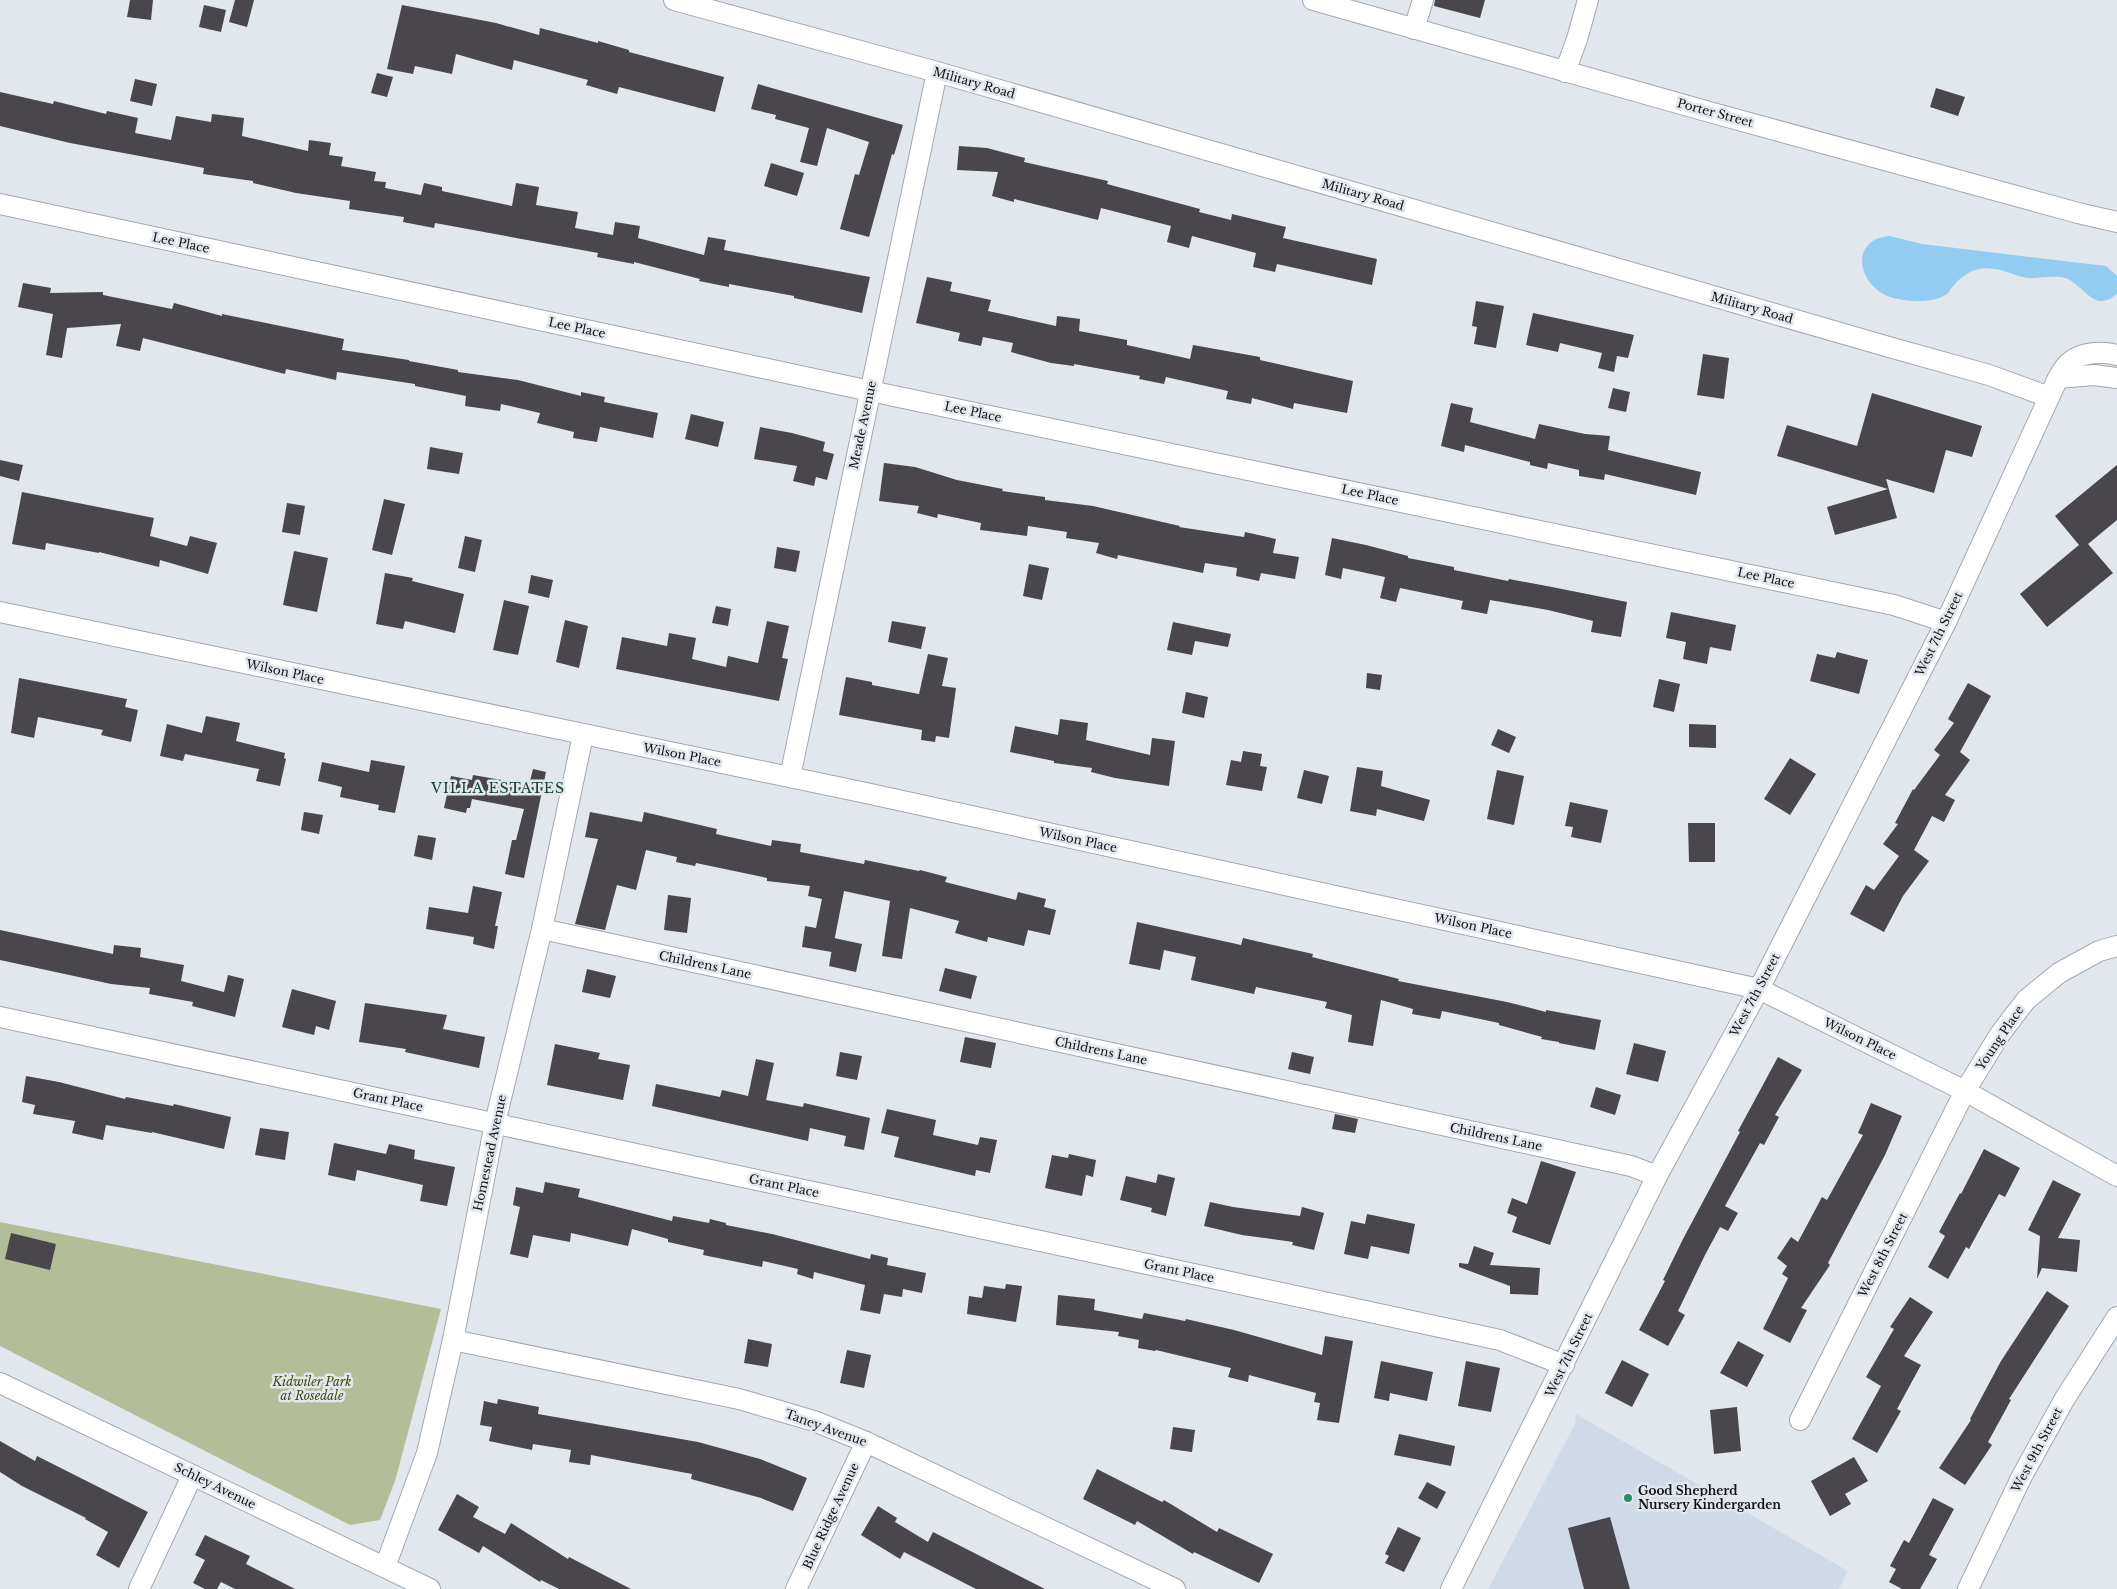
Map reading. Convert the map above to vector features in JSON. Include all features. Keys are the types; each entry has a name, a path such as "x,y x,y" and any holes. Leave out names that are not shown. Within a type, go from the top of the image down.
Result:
{"street":[{"name":"Military Road","path":"674,0 937,72 1889,348 1989,375 2049,397"},
{"name":"Porter Street","path":"1313,0 1455,39 1565,72 2078,213 2117,222"},
{"path":"1414,29 1423,0"},
{"path":"1565,72 1588,0"},
{"name":"Meade Avenue","path":"790,777 937,72"},
{"name":"Lee Place","path":"0,204 870,391 1894,605 1946,622"},
{"name":"West 7th Street","path":"1451,1589 1657,1176 1759,989 1946,622 2058,378 2069,362 2084,355 2106,352 2117,355"},
{"path":"2058,378 2094,375 2117,378"},
{"name":"Wilson Place","path":"0,612 790,777 1759,989 1965,1091 2117,1176"},
{"name":"Homestead Avenue","path":"385,1568 427,1453 453,1340 495,1123 542,930 583,735"},
{"name":"Childrens Lane","path":"542,930 1631,1166 1657,1176"},
{"name":"Young Place","path":"1965,1091 2000,1034 2026,1000 2059,973 2099,951 2117,946"},
{"name":"Grant Place","path":"0,1017 1500,1340 1564,1365"},
{"name":"West 8th Street","path":"1800,1420 1965,1091"},
{"name":"West 9th Street","path":"1968,1589 2032,1459 2064,1400 2117,1317"},
{"name":"Taney Avenue","path":"453,1340 739,1399 814,1421 866,1442 1175,1589"},
{"name":"Schley Avenue","path":"0,1383 430,1589"},
{"name":"Blue Ridge Avenue","path":"796,1589 866,1442"},
{"path":"139,1589 192,1476"}],"shaded area":[{"name":"Good Shepherd Nursery Kindergarden","path":"1576,1414 1848,1571 1839,1589 1488,1589 1575,1424"}],"green space":[{"name":"Kidwiler Park at Rosedale","path":"0,1222 441,1309 395,1481 380,1520 350,1525 0,1346"}],"water":[{"path":"1890,236 1922,244 2106,266 2117,276 2117,294 2102,301 2095,300 2065,278 2027,278 1988,268 1972,271 1967,274 1942,297 1916,301 1898,299 1884,294 1874,287 1866,277 1862,266 1863,255 1867,246 1876,239"}],"building":[{"path":"130,0 153,0 151,20 127,17"},
{"path":"235,0 254,0 247,27 229,22"},
{"path":"1435,0 1485,0 1480,18 1434,6"},
{"path":"204,5 226,10 221,32 199,27"},
{"path":"402,5 496,23 539,35 540,28 598,43 598,41 629,50 629,52 724,77 715,112 619,87 617,94 586,85 588,80 514,60 512,70 456,54 452,74 415,66 413,74 387,69"},
{"path":"377,73 393,77 387,97 371,93"},
{"path":"135,79 157,84 152,106 130,101"},
{"path":"758,84 903,125 894,155 892,154 869,237 840,229 855,174 859,175 869,142 827,128 817,166 800,162 809,128 775,119 776,115 751,109"},
{"path":"1936,88 1965,97 1958,116 1930,107"},
{"path":"0,92 53,104 54,101 106,114 107,111 138,118 135,133 171,140 176,116 211,122 212,114 244,118 242,136 308,151 309,140 331,143 329,155 343,157 341,166 376,172 374,181 386,182 385,188 421,195 424,183 442,187 442,191 512,206 516,183 539,187 536,205 578,212 575,228 613,235 615,222 640,226 638,238 704,255 708,237 726,240 724,250 870,277 862,313 794,298 794,296 729,284 729,287 699,281 700,279 634,262 634,264 597,257 598,253 435,223 434,228 403,222 404,217 349,209 350,201 296,193 253,183 253,181 203,174 204,168 70,143 0,126"},
{"path":"959,146 987,148 1025,158 1024,162 1108,181 1107,184 1200,209 1199,212 1231,220 1232,214 1286,227 1283,238 1377,259 1372,285 1277,264 1275,272 1253,267 1256,253 1192,236 1189,248 1167,242 1171,226 1101,208 1098,220 1014,199 1014,202 992,196 998,172 957,170"},
{"path":"771,163 804,173 797,196 764,186"},
{"path":"927,277 952,282 950,291 991,300 988,311 1056,326 1057,316 1080,319 1079,331 1127,340 1127,345 1190,359 1193,345 1260,357 1260,360 1353,381 1347,413 1294,403 1293,409 1252,398 1251,404 1226,399 1228,391 1166,377 1164,384 1139,379 1140,376 1074,364 1074,366 1051,363 1011,352 1013,343 983,337 981,346 958,341 960,333 916,323"},
{"path":"23,283 51,288 50,293 103,292 103,295 172,309 174,303 222,316 222,314 344,339 342,350 409,360 458,370 458,372 518,380 581,396 581,392 605,397 604,402 658,413 653,438 600,427 597,442 573,438 574,432 537,423 540,413 501,404 500,411 465,406 466,396 415,386 415,384 337,372 336,380 286,369 285,374 143,338 140,351 116,346 121,324 67,328 62,358 46,355 53,314 18,307"},
{"path":"1476,301 1504,306 1496,348 1474,344 1477,327 1472,326"},
{"path":"1533,313 1634,335 1628,358 1617,356 1614,372 1598,368 1602,353 1560,343 1558,352 1526,345"},
{"path":"1703,354 1729,358 1724,399 1697,395"},
{"path":"1613,388 1630,392 1626,412 1608,408"},
{"path":"1872,393 1982,426 1972,457 1946,450 1934,493 1886,479 1897,518 1835,535 1827,507 1888,489 1777,456 1787,425 1857,446"},
{"path":"1451,403 1473,408 1470,422 1535,439 1539,424 1585,434 1610,436 1608,450 1701,472 1696,495 1605,474 1604,480 1579,476 1579,470 1548,463 1547,469 1530,465 1530,462 1465,445 1464,452 1441,446"},
{"path":"691,414 724,422 718,447 685,439"},
{"path":"760,427 825,442 823,451 834,454 827,480 816,477 814,486 793,481 797,466 754,459"},
{"path":"430,447 463,453 459,474 427,469"},
{"path":"0,460 23,465 19,481 0,476"},
{"path":"884,463 915,467 957,480 1003,489 1002,491 1045,497 1045,500 1093,506 1179,527 1244,537 1245,532 1276,539 1273,553 1299,557 1295,579 1261,573 1259,581 1236,576 1237,568 1205,563 1203,573 1118,555 1117,559 1096,553 1099,543 1066,538 1067,532 1028,526 1027,536 980,530 981,523 938,514 937,518 917,513 919,506 879,501"},
{"path":"2117,465 2117,520 2088,544 2113,573 2047,627 2020,594 2079,545 2055,516"},
{"path":"22,492 154,518 150,536 187,546 190,536 217,543 208,574 160,560 159,567 99,552 46,543 45,550 12,544"},
{"path":"384,499 405,504 392,555 372,550"},
{"path":"287,503 305,506 300,535 282,532"},
{"path":"465,536 482,540 475,572 458,568"},
{"path":"1332,538 1408,556 1408,558 1454,567 1454,570 1627,602 1621,637 1591,632 1593,621 1548,610 1490,600 1487,614 1461,609 1463,601 1400,588 1396,602 1380,598 1385,577 1343,568 1341,579 1325,575"},
{"path":"777,547 800,551 796,572 774,568"},
{"path":"294,551 328,558 317,612 283,605"},
{"path":"1029,564 1049,568 1042,600 1023,596"},
{"path":"385,573 413,578 412,581 464,594 455,633 405,621 403,629 376,624"},
{"path":"531,575 553,580 549,598 528,593"},
{"path":"504,600 529,606 518,655 493,650"},
{"path":"716,606 731,609 728,626 712,623"},
{"path":"1671,612 1736,625 1731,651 1710,647 1707,664 1683,659 1686,642 1666,638"},
{"path":"565,620 588,626 579,668 556,662"},
{"path":"767,621 789,626 782,658 788,659 779,701 616,669 622,637 667,646 669,633 696,638 692,659 726,667 728,656 758,663"},
{"path":"892,621 926,627 921,649 888,642"},
{"path":"1173,622 1231,634 1228,647 1195,641 1192,655 1167,650"},
{"path":"1837,652 1868,660 1859,694 1810,681 1817,654 1835,658"},
{"path":"928,654 948,658 942,686 956,688 949,738 936,736 935,742 921,740 922,730 839,715 846,677 872,682 872,685 919,694"},
{"path":"1367,673 1382,675 1380,690 1366,688"},
{"path":"19,678 127,699 125,707 138,710 131,742 101,735 103,730 38,717 34,738 11,733"},
{"path":"1659,679 1680,684 1674,712 1653,707"},
{"path":"1968,683 1991,696 1960,752 1970,760 1945,795 1955,800 1944,822 1932,816 1914,850 1929,861 1903,896 1884,932 1850,914 1866,885 1874,890 1899,856 1883,844 1898,824 1895,823 1913,789 1940,755 1934,750 1954,723 1948,719"},
{"path":"1186,692 1208,697 1204,718 1182,713"},
{"path":"206,716 240,723 236,741 285,753 284,758 286,759 280,786 256,781 259,769 185,754 183,761 160,756 167,724 202,733"},
{"path":"1060,719 1088,723 1086,740 1150,755 1152,738 1175,741 1169,786 1115,778 1091,772 1092,768 1054,763 1054,761 1010,752 1015,726 1058,735"},
{"path":"1689,724 1716,725 1716,748 1689,747"},
{"path":"1498,729 1516,737 1509,753 1491,745"},
{"path":"1243,751 1262,754 1260,766 1267,767 1262,791 1226,785 1231,760 1241,762"},
{"path":"1790,758 1816,774 1790,815 1764,799"},
{"path":"371,760 405,766 395,813 378,810 379,805 340,797 342,787 318,781 322,762 369,772"},
{"path":"1357,767 1383,771 1381,786 1430,800 1424,821 1377,809 1376,816 1350,811"},
{"path":"533,769 546,772 524,878 505,874 512,840 516,840 524,809 472,799 470,808 467,808 466,813 444,808 451,776 472,780 473,775 529,785"},
{"path":"1304,770 1329,776 1322,804 1297,798"},
{"path":"1497,770 1524,776 1514,825 1487,819"},
{"path":"1570,802 1608,810 1601,843 1571,837 1573,827 1565,826"},
{"path":"304,812 323,815 319,834 301,830"},
{"path":"590,812 642,822 644,812 717,829 716,834 771,846 772,840 801,844 800,852 864,864 865,860 920,870 947,877 945,882 1016,900 1018,892 1046,899 1044,907 1056,910 1050,935 1028,930 1024,946 988,937 987,942 955,933 959,921 910,908 902,959 882,956 890,901 844,891 832,952 802,947 805,926 816,928 822,899 808,896 810,886 767,881 767,878 696,863 695,866 676,862 677,857 646,850 636,890 617,885 605,930 575,924 598,839 585,837"},
{"path":"1688,823 1715,823 1715,862 1689,862"},
{"path":"418,835 436,838 432,860 414,856"},
{"path":"473,886 502,892 495,926 498,926 494,949 473,944 474,937 426,929 429,907 468,913"},
{"path":"668,895 691,898 687,933 664,930"},
{"path":"1137,922 1241,945 1243,938 1313,954 1312,957 1399,979 1398,981 1507,1002 1546,1012 1546,1010 1601,1020 1595,1050 1541,1039 1542,1037 1499,1025 1499,1023 1442,1011 1440,1019 1412,1014 1413,1009 1381,1000 1373,1046 1348,1042 1352,1015 1325,1008 1327,1002 1256,987 1254,994 1191,980 1196,957 1164,950 1160,970 1129,964"},
{"path":"0,930 113,954 114,945 141,948 140,957 184,965 181,981 224,992 228,975 244,979 235,1017 192,1006 193,1002 149,994 150,988 111,984 0,960"},
{"path":"834,938 862,944 856,972 829,966"},
{"path":"945,968 977,976 971,999 939,991"},
{"path":"587,969 616,976 610,998 582,992"},
{"path":"292,989 336,1001 329,1030 316,1026 314,1035 282,1027"},
{"path":"365,1003 447,1015 443,1029 485,1037 479,1068 405,1052 406,1049 359,1042"},
{"path":"965,1037 996,1043 991,1068 960,1062"},
{"path":"1634,1043 1666,1051 1658,1082 1626,1074"},
{"path":"555,1044 600,1053 598,1059 630,1065 623,1100 547,1085"},
{"path":"840,1052 862,1056 857,1080 836,1076"},
{"path":"1292,1052 1314,1057 1310,1074 1288,1069"},
{"path":"1778,1057 1802,1070 1775,1115 1779,1117 1764,1145 1760,1143 1725,1206 1738,1213 1728,1231 1720,1227 1705,1255 1678,1311 1685,1315 1668,1346 1639,1330 1665,1281 1663,1280 1683,1239"},
{"path":"756,1059 774,1063 766,1100 803,1107 804,1103 870,1118 864,1150 844,1146 846,1136 810,1128 808,1141 652,1106 656,1084 720,1097 722,1090 748,1096"},
{"path":"26,1076 59,1082 125,1099 126,1097 173,1106 174,1104 231,1117 224,1149 152,1132 106,1125 103,1140 72,1133 75,1121 33,1114 35,1105 22,1102"},
{"path":"1596,1087 1621,1095 1615,1115 1590,1107"},
{"path":"1871,1103 1902,1116 1885,1155 1828,1263 1830,1265 1801,1308 1807,1310 1790,1343 1763,1329 1788,1278 1782,1274 1787,1266 1777,1258 1791,1237 1798,1242 1822,1197 1827,1200 1863,1135 1858,1133"},
{"path":"887,1109 936,1120 933,1135 978,1145 980,1137 997,1140 990,1173 976,1170 975,1176 894,1157 899,1137 881,1133"},
{"path":"1335,1114 1358,1119 1355,1133 1332,1129"},
{"path":"260,1128 289,1132 285,1160 255,1155"},
{"path":"334,1143 386,1154 389,1144 415,1150 414,1159 455,1167 447,1206 420,1201 423,1185 357,1170 355,1181 328,1175"},
{"path":"1984,1149 2020,1168 2005,1197 1999,1194 1969,1249 1966,1247 1948,1279 1928,1267 1945,1236 1939,1232"},
{"path":"1069,1154 1096,1160 1093,1177 1086,1175 1082,1196 1045,1188 1052,1155 1068,1158"},
{"path":"1541,1161 1576,1172 1550,1245 1512,1232 1517,1217 1507,1213 1512,1198 1527,1204"},
{"path":"1158,1174 1175,1178 1166,1216 1151,1212 1152,1208 1120,1200 1126,1176 1156,1183"},
{"path":"2053,1180 2081,1194 2058,1238 2080,1240 2077,1272 2042,1268 2037,1279 2040,1236 2028,1230"},
{"path":"545,1182 580,1189 578,1197 672,1221 673,1216 709,1223 710,1219 726,1223 726,1225 772,1234 870,1259 871,1254 888,1258 887,1265 926,1273 922,1293 903,1289 902,1297 884,1294 880,1314 860,1310 865,1285 814,1272 813,1279 797,1274 798,1269 763,1261 762,1267 703,1255 704,1250 668,1242 668,1239 632,1229 628,1246 571,1233 570,1242 533,1235 528,1258 510,1254 520,1207 513,1205 516,1187 543,1193"},
{"path":"1210,1202 1300,1216 1302,1207 1324,1213 1314,1250 1292,1245 1293,1242 1242,1235 1204,1226"},
{"path":"1367,1214 1415,1224 1409,1254 1371,1246 1368,1259 1344,1254 1351,1221 1365,1224"},
{"path":"11,1233 56,1244 50,1270 5,1259"},
{"path":"1474,1246 1494,1253 1490,1265 1540,1268 1538,1295 1510,1294 1510,1286 1459,1267 1459,1263 1468,1264"},
{"path":"1006,1284 1022,1286 1016,1322 967,1314 969,1296 982,1298 984,1286 1005,1289"},
{"path":"2047,1291 2069,1306 2009,1399 2011,1400 1988,1442 1992,1445 1965,1485 1939,1468 1971,1420 2001,1361"},
{"path":"1058,1295 1095,1299 1094,1310 1142,1319 1144,1313 1185,1321 1186,1319 1234,1330 1322,1355 1325,1336 1353,1341 1339,1423 1317,1420 1320,1403 1314,1402 1316,1393 1249,1375 1248,1382 1228,1377 1231,1368 1156,1350 1138,1348 1139,1340 1118,1336 1119,1332 1056,1325"},
{"path":"1910,1297 1933,1312 1904,1356 1921,1365 1897,1409 1901,1411 1877,1453 1852,1439 1881,1386 1866,1377 1894,1329 1890,1327"},
{"path":"748,1339 772,1344 768,1367 744,1363"},
{"path":"1738,1341 1764,1355 1747,1387 1720,1373"},
{"path":"847,1350 871,1355 864,1388 840,1383"},
{"path":"1622,1360 1649,1374 1632,1407 1605,1393"},
{"path":"1381,1361 1433,1372 1427,1401 1390,1393 1389,1401 1374,1398"},
{"path":"1466,1361 1500,1368 1491,1412 1458,1406"},
{"path":"498,1399 539,1407 538,1414 698,1442 760,1459 807,1478 793,1511 761,1498 691,1479 692,1474 591,1455 590,1465 569,1462 571,1450 533,1444 532,1450 489,1441 492,1427 480,1425 484,1401 497,1404"},
{"path":"1737,1407 1741,1451 1714,1454 1710,1410"},
{"path":"1173,1427 1195,1430 1192,1452 1170,1449"},
{"path":"1399,1434 1455,1446 1451,1466 1394,1455"},
{"path":"0,1441 35,1461 37,1456 148,1512 119,1568 96,1555 108,1532 86,1518 22,1486 0,1472"},
{"path":"1854,1457 1868,1481 1845,1494 1851,1504 1830,1516 1811,1481"},
{"path":"1097,1469 1162,1502 1164,1500 1217,1532 1219,1528 1273,1554 1259,1583 1194,1552 1193,1554 1137,1521 1135,1525 1083,1499"},
{"path":"1427,1482 1446,1492 1437,1509 1418,1498"},
{"path":"457,1494 479,1507 473,1517 505,1534 511,1523 568,1559 569,1557 631,1589 559,1589 541,1580 540,1582 483,1546 479,1553 438,1530"},
{"path":"1933,1498 1954,1509 1929,1555 1937,1559 1920,1589 1902,1589 1889,1582 1896,1569 1890,1566 1904,1540 1909,1543"},
{"path":"878,1506 897,1518 895,1522 928,1542 933,1532 1045,1589 976,1589 904,1552 900,1559 861,1535"},
{"path":"1610,1517 1630,1589 1584,1589 1568,1528"},
{"path":"1398,1527 1421,1538 1404,1572 1385,1563 1389,1556 1385,1554"},
{"path":"205,1535 250,1556 246,1564 295,1589 235,1589 221,1582 217,1589 205,1589 193,1583 205,1560 195,1555"}],"place":[{"name":"Good Shepherd Nursery Kindergarden","path":"1628,1498"}],"district":[{"name":"VILLA ESTATES","path":"498,788"}]}
